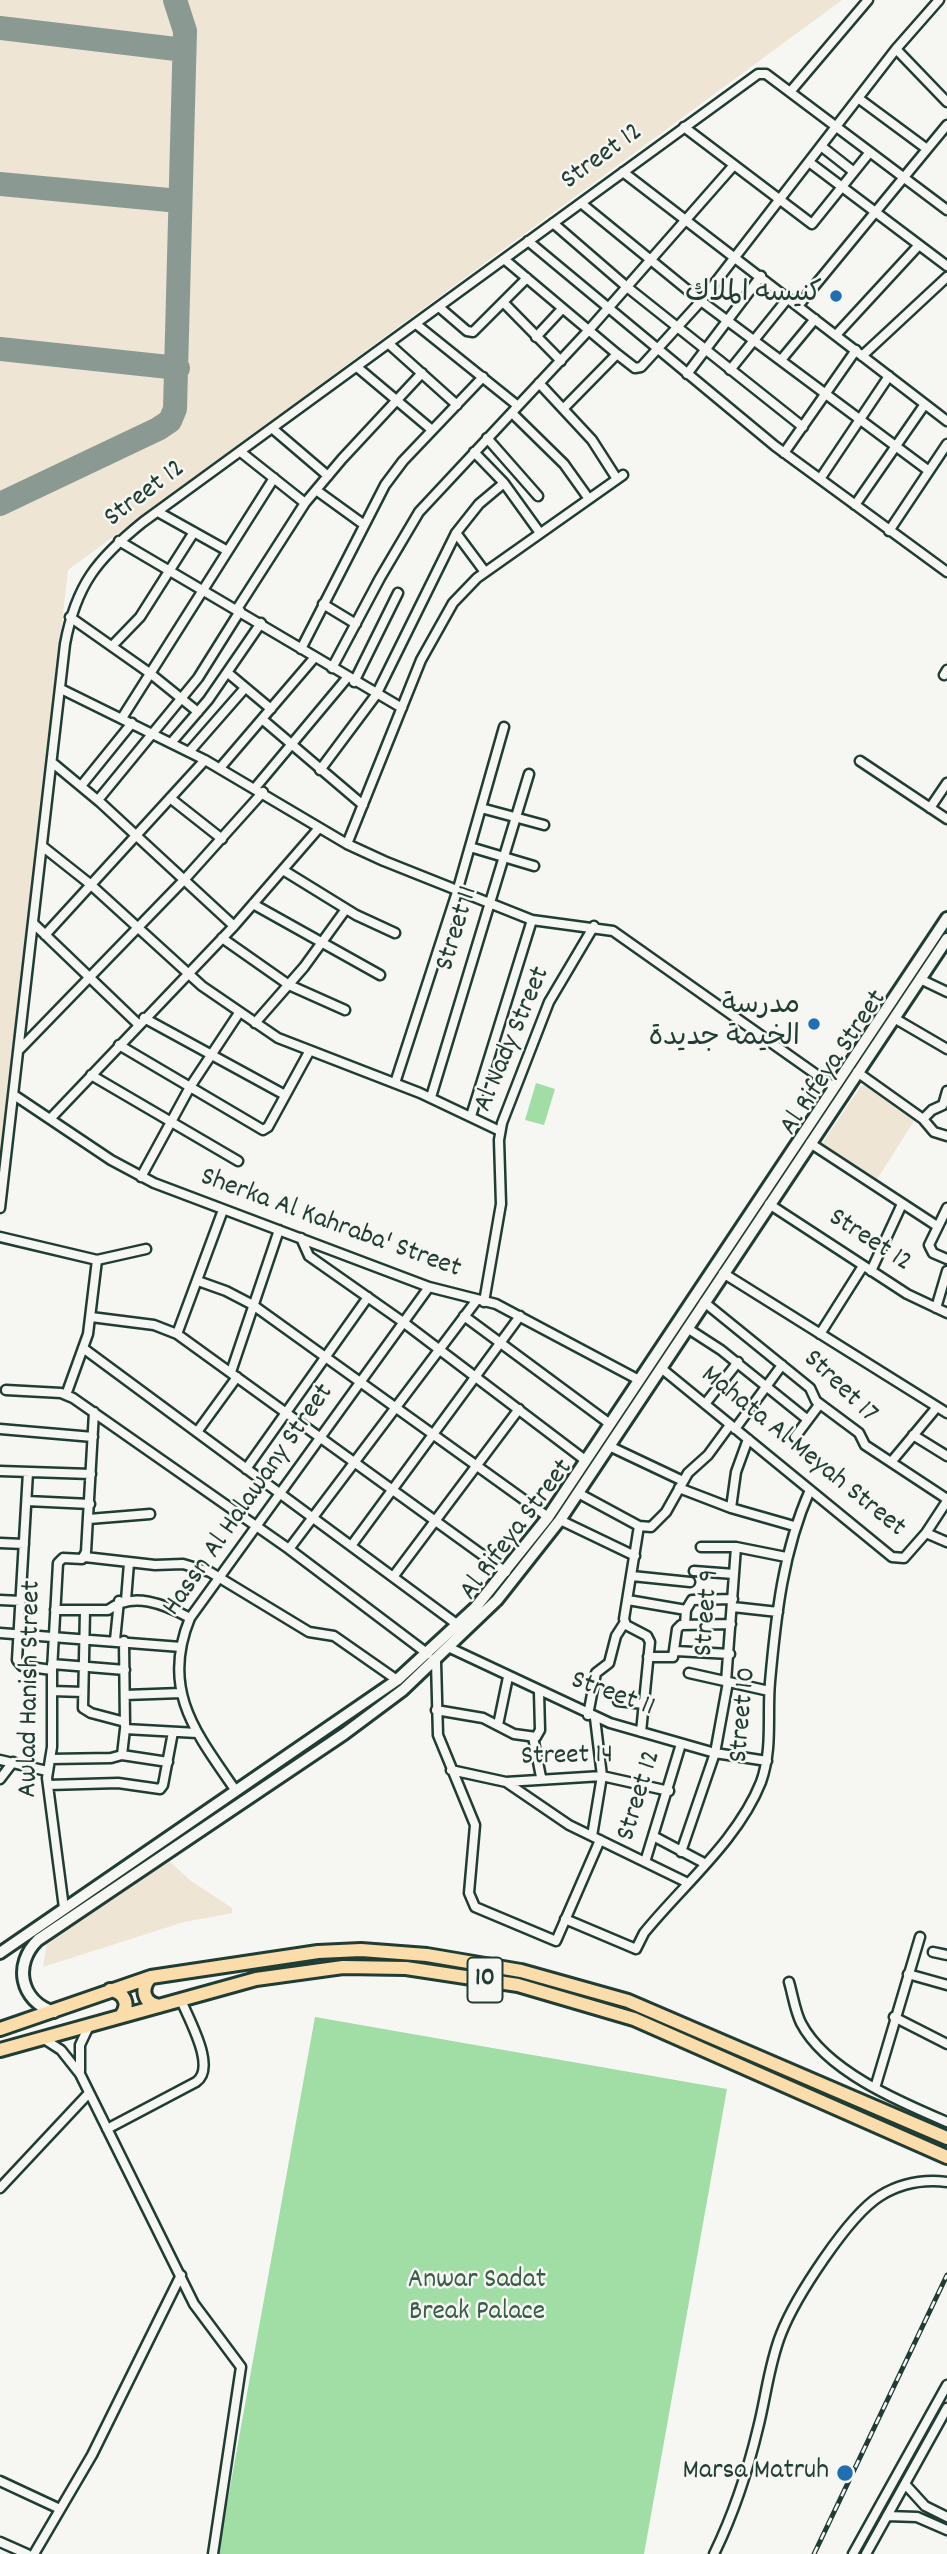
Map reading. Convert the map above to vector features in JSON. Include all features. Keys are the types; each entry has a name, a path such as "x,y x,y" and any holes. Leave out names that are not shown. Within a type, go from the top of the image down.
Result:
{"main road":[{"name":"10","path":"0,2029 151,1977 318,1952 361,1950 429,1955 521,1970 640,2006 947,2137"},
{"name":"10","path":"0,2050 256,1979 343,1967 406,1968 518,1985 648,2024 947,2157"},
{"path":"151,1977 145,1985 144,1995 150,2003 159,2006"},
{"path":"110,1990 119,1992 125,1999 126,2009 121,2017"}],"street":[{"path":"868,0 790,92 947,210"},
{"path":"505,259 588,331 638,368 701,300 896,49 937,1 947,9"},
{"path":"896,49 947,102"},
{"name":"Street 12","path":"0,1208 70,617 88,577 119,541 754,77 766,74 790,92"},
{"path":"858,98 927,149"},
{"path":"798,306 947,125"},
{"path":"684,127 814,224 870,152"},
{"path":"821,146 854,172"},
{"path":"809,162 947,266"},
{"path":"332,668 410,526 474,452 588,331 734,165"},
{"path":"623,172 947,421"},
{"path":"581,203 650,261 929,471"},
{"path":"553,223 627,287 803,427"},
{"path":"528,242 785,453 944,569 947,557"},
{"path":"835,335 919,245"},
{"path":"687,373 761,276"},
{"path":"785,453 826,393 859,353 947,277"},
{"path":"439,307 470,332 527,278"},
{"path":"730,370 788,298"},
{"path":"503,302 561,361"},
{"path":"536,337 562,309"},
{"path":"781,360 816,319"},
{"path":"416,324 483,377 515,409 570,471 589,499"},
{"path":"389,344 457,405"},
{"path":"563,408 617,354"},
{"path":"357,367 432,430"},
{"path":"98,800 204,670 305,503 422,373"},
{"path":"820,479 889,376"},
{"path":"301,649 363,524 393,473 483,377"},
{"path":"347,844 435,631 460,594 485,572 620,477 592,440 539,383"},
{"path":"855,505 925,404"},
{"path":"273,429 328,476"},
{"path":"487,438 538,496"},
{"path":"889,531 947,444"},
{"path":"474,452 504,483 540,533"},
{"path":"242,453 305,503"},
{"path":"122,718 274,478"},
{"path":"320,770 376,695 456,533 479,504 504,483"},
{"path":"316,490 363,524"},
{"path":"158,512 226,550"},
{"path":"113,646 140,617 194,532"},
{"path":"456,533 485,572"},
{"path":"119,541 402,708"},
{"path":"19,1049 222,839 291,745 351,680 398,593"},
{"path":"323,604 356,624"},
{"path":"70,617 151,674 198,712"},
{"path":"171,743 228,673 261,623"},
{"path":"220,768 315,657"},
{"path":"228,673 271,709"},
{"path":"189,752 245,688"},
{"path":"61,689 220,768 347,844 489,905 532,919 614,931 834,1087"},
{"path":"262,719 363,805"},
{"path":"81,786 131,723"},
{"path":"396,1083 457,892 504,727"},
{"path":"45,935 205,760"},
{"path":"860,761 947,820"},
{"path":"54,764 98,800 234,926"},
{"name":"Street 11","path":"431,1097 529,774"},
{"path":"930,808 947,783"},
{"path":"170,798 222,839"},
{"path":"481,808 544,825"},
{"path":"50,1119 234,926 319,828"},
{"path":"43,846 90,884 188,974 255,1023 309,1052 431,1097 500,1131"},
{"path":"470,847 534,866"},
{"path":"283,870 346,909 395,933"},
{"path":"253,904 321,945 380,975"},
{"path":"255,1023 321,945 346,909"},
{"name":"Al Rifeya Street","path":"0,1953 397,1680 450,1648 497,1600 560,1520 609,1446 644,1379 661,1368 894,1018 947,918"},
{"path":"471,1116 532,919"},
{"path":"34,924 90,978 141,1021 211,1053 285,1095"},
{"name":"Al Nady Street","path":"480,1301 501,1197 500,1131 549,1002 594,926"},
{"path":"222,938 289,985 345,1010"},
{"name":"Al Rifeya Street","path":"54,2012 33,2000 24,1986 23,1961 31,1946 344,1734 432,1658 506,1572 548,1517 610,1423 644,1379 834,1087 947,939"},
{"path":"913,982 947,992"},
{"path":"141,1177 170,1120 239,1013"},
{"path":"894,1018 947,1049"},
{"path":"119,1045 263,1130 309,1052"},
{"path":"857,1072 923,1119 934,1132 947,1136"},
{"path":"91,1075 238,1161"},
{"path":"923,1119 932,1110 943,1105 947,1091"},
{"name":"Sherka Al Kahraba' Street","path":"14,1095 141,1177 429,1287 480,1301 520,1316 644,1379"},
{"path":"810,1143 937,1226"},
{"path":"820,1334 867,1269 902,1203"},
{"name":"Street 12","path":"769,1204 867,1269 947,1313"},
{"path":"947,1208 937,1226 930,1250 947,1259"},
{"path":"177,1334 223,1210"},
{"path":"197,1432 234,1375 253,1306 279,1230"},
{"path":"0,1237 97,1260 146,1249"},
{"path":"301,1238 309,1256 403,1322 585,1460"},
{"path":"66,1395 91,1317 97,1260"},
{"path":"936,1308 947,1271"},
{"path":"723,1273 947,1413"},
{"path":"198,1281 226,1291 253,1306 548,1517"},
{"name":"Hassn Al Halawany Street","path":"236,1791 197,1733 181,1693 181,1647 190,1618 429,1287"},
{"path":"246,1469 368,1297"},
{"path":"289,1549 464,1316 480,1301"},
{"name":"Street 17","path":"704,1302 810,1388 819,1405 859,1433 865,1445 947,1500"},
{"path":"464,1316 610,1423"},
{"path":"351,1546 520,1316"},
{"path":"91,1317 154,1325 177,1334 506,1572"},
{"path":"687,1328 738,1362 808,1420"},
{"path":"83,1348 458,1625"},
{"path":"705,1404 738,1362"},
{"path":"578,1493 639,1526 656,1525 681,1484 782,1365"},
{"name":"Mahata Al Meyah Street","path":"661,1368 896,1559 904,1558 926,1532 947,1542"},
{"path":"6,1390 66,1395 94,1412 289,1549 432,1658 438,1735 475,1825 469,1894 472,1903 479,1910 556,1941 596,1838 602,1776 591,1716 596,1673 609,1663 616,1636 625,1622 639,1526"},
{"path":"795,1437 819,1405"},
{"path":"891,1461 937,1407"},
{"path":"393,1577 519,1409"},
{"name":"Awlad Hanish Street","path":"64,1908 47,1771 50,1759 55,1610 59,1561 85,1557 94,1412"},
{"path":"0,1429 93,1437"},
{"path":"913,1436 947,1456"},
{"path":"731,1507 736,1472 748,1440"},
{"path":"609,1446 731,1507 794,1525"},
{"path":"0,1471 91,1474"},
{"path":"28,1472 19,1665 125,1670"},
{"name":"Street 10","path":"565,1919 636,1949 645,1933 746,1812 767,1761 771,1725 769,1691 786,1557 794,1525 810,1490"},
{"path":"926,1532 947,1500"},
{"path":"27,1501 90,1504"},
{"path":"89,1519 150,1514"},
{"path":"560,1520 635,1556"},
{"path":"0,1542 24,1544"},
{"path":"701,1547 736,1547 786,1557"},
{"name":"Street 9","path":"681,1852 715,1753 730,1654 736,1547"},
{"path":"85,1557 129,1563 183,1564 220,1577 309,1632 334,1636 397,1680"},
{"path":"122,1755 125,1670 120,1640 122,1600 129,1563"},
{"path":"694,1571 734,1574"},
{"path":"632,1576 690,1582"},
{"path":"685,1625 686,1609 695,1599 778,1612"},
{"path":"0,1600 21,1601"},
{"path":"55,1610 108,1610 122,1600 160,1604 190,1618"},
{"path":"628,1600 686,1609"},
{"path":"85,1611 83,1708 87,1712 125,1726 197,1733"},
{"path":"625,1622 647,1636 648,1657 641,1732"},
{"path":"648,1657 671,1658 676,1651 677,1629 685,1625 732,1624"},
{"path":"0,1633 120,1640 181,1647"},
{"name":"Street 11","path":"450,1648 591,1716 715,1753 767,1761"},
{"path":"676,1651 730,1654"},
{"path":"689,1673 769,1691"},
{"path":"498,1725 508,1677"},
{"path":"52,1691 83,1692"},
{"path":"436,1710 483,1718 514,1734 533,1737 540,1733 539,1692"},
{"path":"125,1695 181,1693"},
{"path":"618,1701 643,1704"},
{"path":"337,1723 344,1734"},
{"path":"48,1785 118,1783 160,1789 173,1732"},
{"path":"533,1737 541,1777"},
{"name":"Street 12","path":"645,1862 655,1837 681,1744"},
{"path":"50,1759 111,1758 122,1755 168,1762"},
{"path":"0,1760 47,1771"},
{"path":"0,1779 13,1762"},
{"path":"451,1770 506,1782 557,1818 688,1883"},
{"name":"Street 14","path":"506,1782 541,1777 602,1776 668,1791"},
{"path":"655,1837 704,1863"},
{"path":"875,2088 920,1937"},
{"path":"933,1952 947,1955"},
{"path":"908,1974 947,1985"},
{"path":"789,1982 797,2014 815,2044 875,2088 947,2122"},
{"path":"107,2129 195,2082 204,2074 206,2063 181,2000"},
{"path":"894,2017 947,2044"},
{"path":"80,2074 80,2045 89,2026"},
{"path":"44,2039 61,2050 80,2074 194,2304 238,2361 242,2374 213,2554"},
{"path":"0,2188 89,2093"},
{"path":"714,2554 754,2443 776,2348 794,2307 841,2238 879,2196 914,2182 947,2182"},
{"path":"34,2554 92,2455 181,2276"},
{"path":"853,2554 947,2385"},
{"path":"866,2554 947,2408"},
{"path":"915,2442 925,2447"},
{"path":"905,2484 925,2506 947,2517"},
{"path":"1,2485 60,2509"},
{"path":"887,2516 917,2517 947,2530"},
{"path":"0,2542 27,2554"}],"shaded area":[{"path":"0,0 842,0 68,570 0,1162"},
{"path":"868,1085 914,1121 874,1184 819,1148 861,1086"},
{"path":"168,1860 191,1881 232,1908 232,1913 184,1922 43,1967 47,1942"}],"green space":[{"path":"536,1083 555,1089 544,1125 525,1120"},
{"name":"Anwar Sadat Break Palace","path":"315,2017 727,2089 644,2554 218,2554"}],"taxiway":[{"path":"0,504 158,429 170,421 175,409 185,31 175,0"},
{"path":"0,28 184,50"},
{"path":"0,184 179,201"},
{"path":"0,349 178,368"}],"railway":[{"path":"814,2554 947,2275"}],"place":[{"name":"كنيسه الملاك","path":"836,296"},
{"name":"مدرسة الخيمة جديدة","path":"814,1024"},
{"name":"Marsa Matruh","path":"845,2473"}]}
